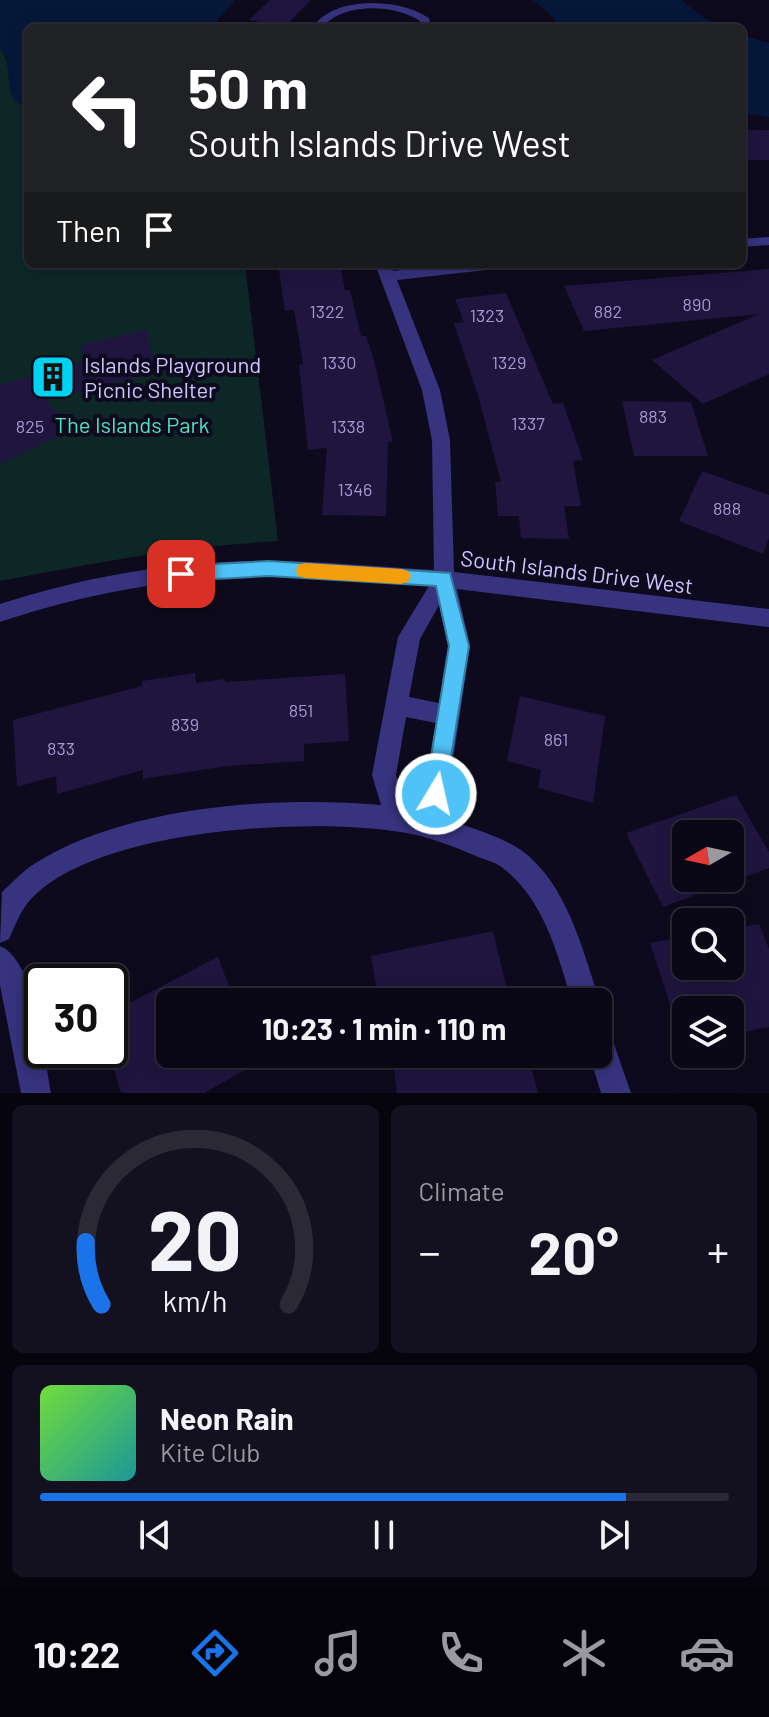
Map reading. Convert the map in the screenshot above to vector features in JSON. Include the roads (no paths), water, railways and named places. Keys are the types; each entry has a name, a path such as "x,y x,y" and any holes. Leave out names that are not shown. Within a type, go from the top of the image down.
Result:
{"street":[{"path":"319,24 337,9 392,5 415,11 426,24"},
{"path":"746,243 769,241"},
{"path":"398,820 436,794 459,646 444,579 441,440 431,390 385,270 422,268"},
{"name":"South Islands Drive West","path":"0,613 43,599 160,575 269,569 444,579 769,618"},
{"path":"398,820 384,775 409,637 444,579"},
{"path":"397,705 449,715"},
{"path":"0,930 10,902 44,873 79,855 148,832 272,816 328,815 398,820 446,830 512,859 539,888 568,946 582,988"},
{"path":"0,960 15,984 36,1093"},
{"path":"608,1068 616,1093"}],"water":[{"path":"0,0 235,0 214,24 24,24 24,107 11,94 7,59 0,48"},
{"path":"533,0 681,0 716,24 557,24"},
{"path":"746,36 769,43 769,117 746,114"}],"place":[{"name":"Islands Playground Picnic Shelter","path":"53,377"}],"park label":[{"name":"The Islands Park","path":"132,424"}]}
